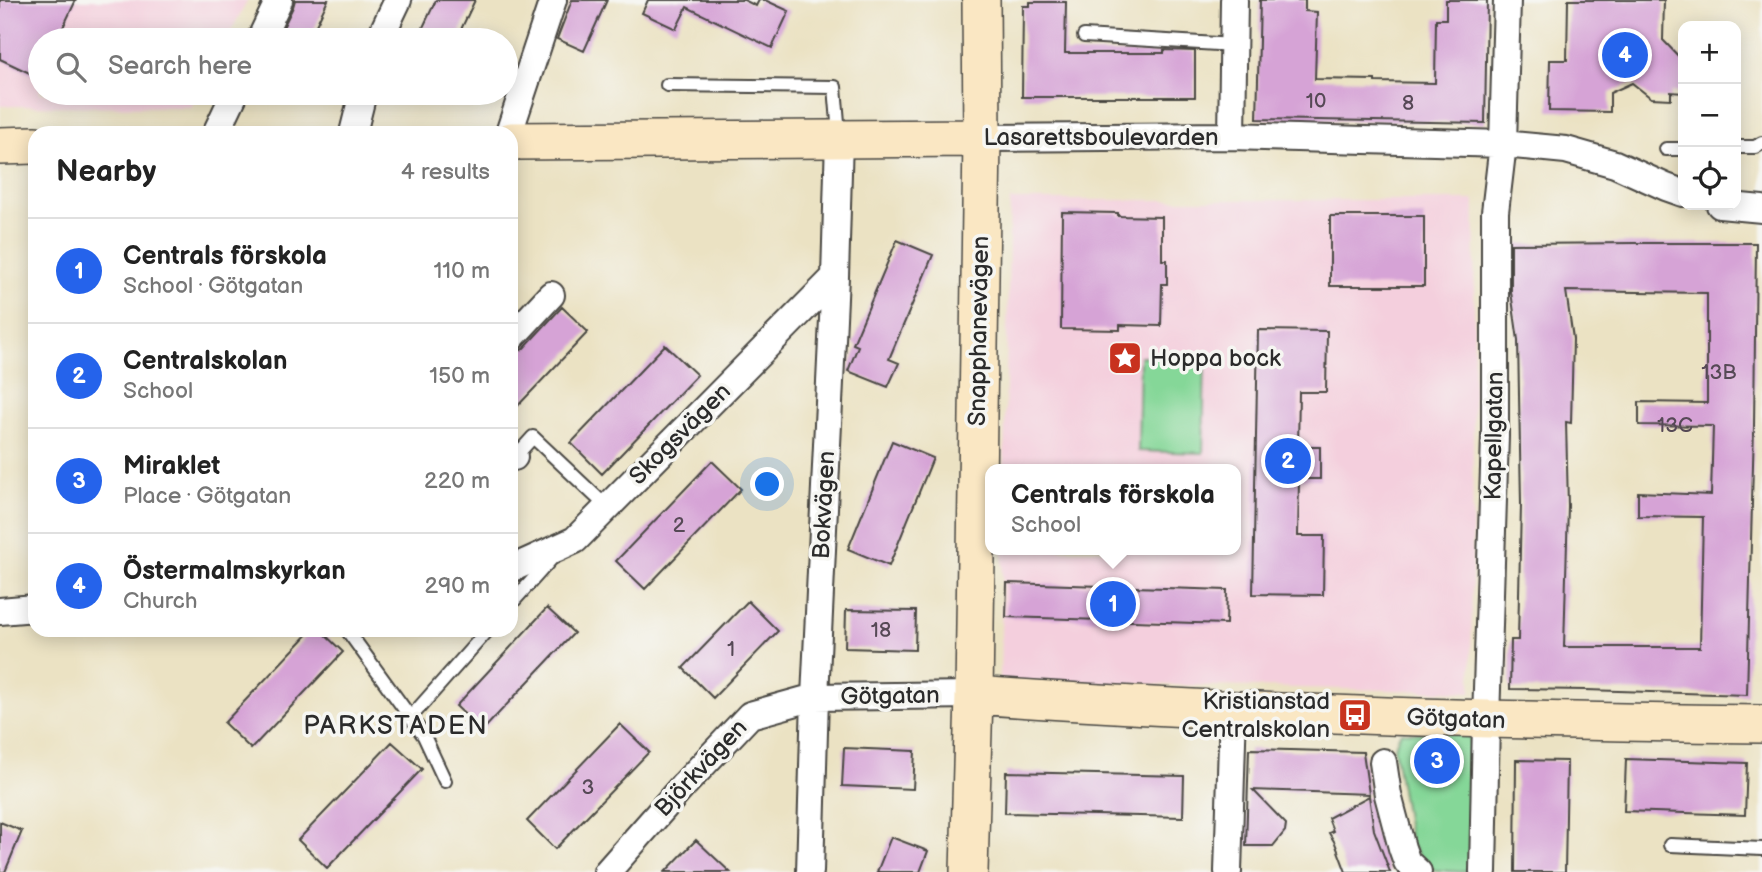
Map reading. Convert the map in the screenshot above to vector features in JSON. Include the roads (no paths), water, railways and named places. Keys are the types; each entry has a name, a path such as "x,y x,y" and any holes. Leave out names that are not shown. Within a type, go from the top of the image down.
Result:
{"street":[{"path":"266,28 279,0"},
{"path":"385,28 398,0"},
{"path":"511,126 553,0"},
{"name":"Snapphanevägen","path":"969,872 982,138 981,0"},
{"path":"1232,136 1234,0"},
{"name":"Kapellgatan","path":"1483,872 1495,436 1495,212 1503,144 1507,0"},
{"path":"219,126 229,105"},
{"path":"355,126 360,105"},
{"name":"Lasarettsboulevarden","path":"518,141 1232,136 1503,144 1566,150 1615,164 1678,190"},
{"name":"Bokvägen","path":"810,872 839,138"},
{"path":"0,146 28,145"},
{"path":"1741,207 1762,209"},
{"name":"Skogsvägen","path":"518,566 575,540 835,278"},
{"path":"518,330 551,295"},
{"path":"0,611 28,609"},
{"name":"Götgatan","path":"816,697 974,695 1145,706 1486,720 1762,724"},
{"name":"Björkvägen","path":"607,872 750,715 816,697"},
{"path":"1228,872 1233,709"},
{"path":"1383,761 1388,795 1402,848 1407,862 1419,872"}],"lane":[{"path":"1084,36 1234,45"},
{"path":"667,85 835,87 839,138"},
{"path":"1741,147 1762,143"},
{"path":"1666,149 1678,149"},
{"path":"518,452 533,438 607,507"},
{"path":"518,596 563,545"},
{"path":"352,637 424,736 445,781"},
{"path":"410,718 482,637"},
{"path":"1670,845 1762,849"}],"place":[{"name":"Östermalmskyrkan","path":"1625,55"},
{"name":"Hoppa bock","path":"1125,358"},
{"name":"Centralskolan","path":"1288,461"},
{"name":"Centrals förskola","path":"1113,604"},
{"name":"Kristianstad Centralskolan","path":"1355,715"},
{"name":"Miraklet","path":"1437,761"}],"district":[{"name":"PARKSTADEN","path":"396,726"}]}
